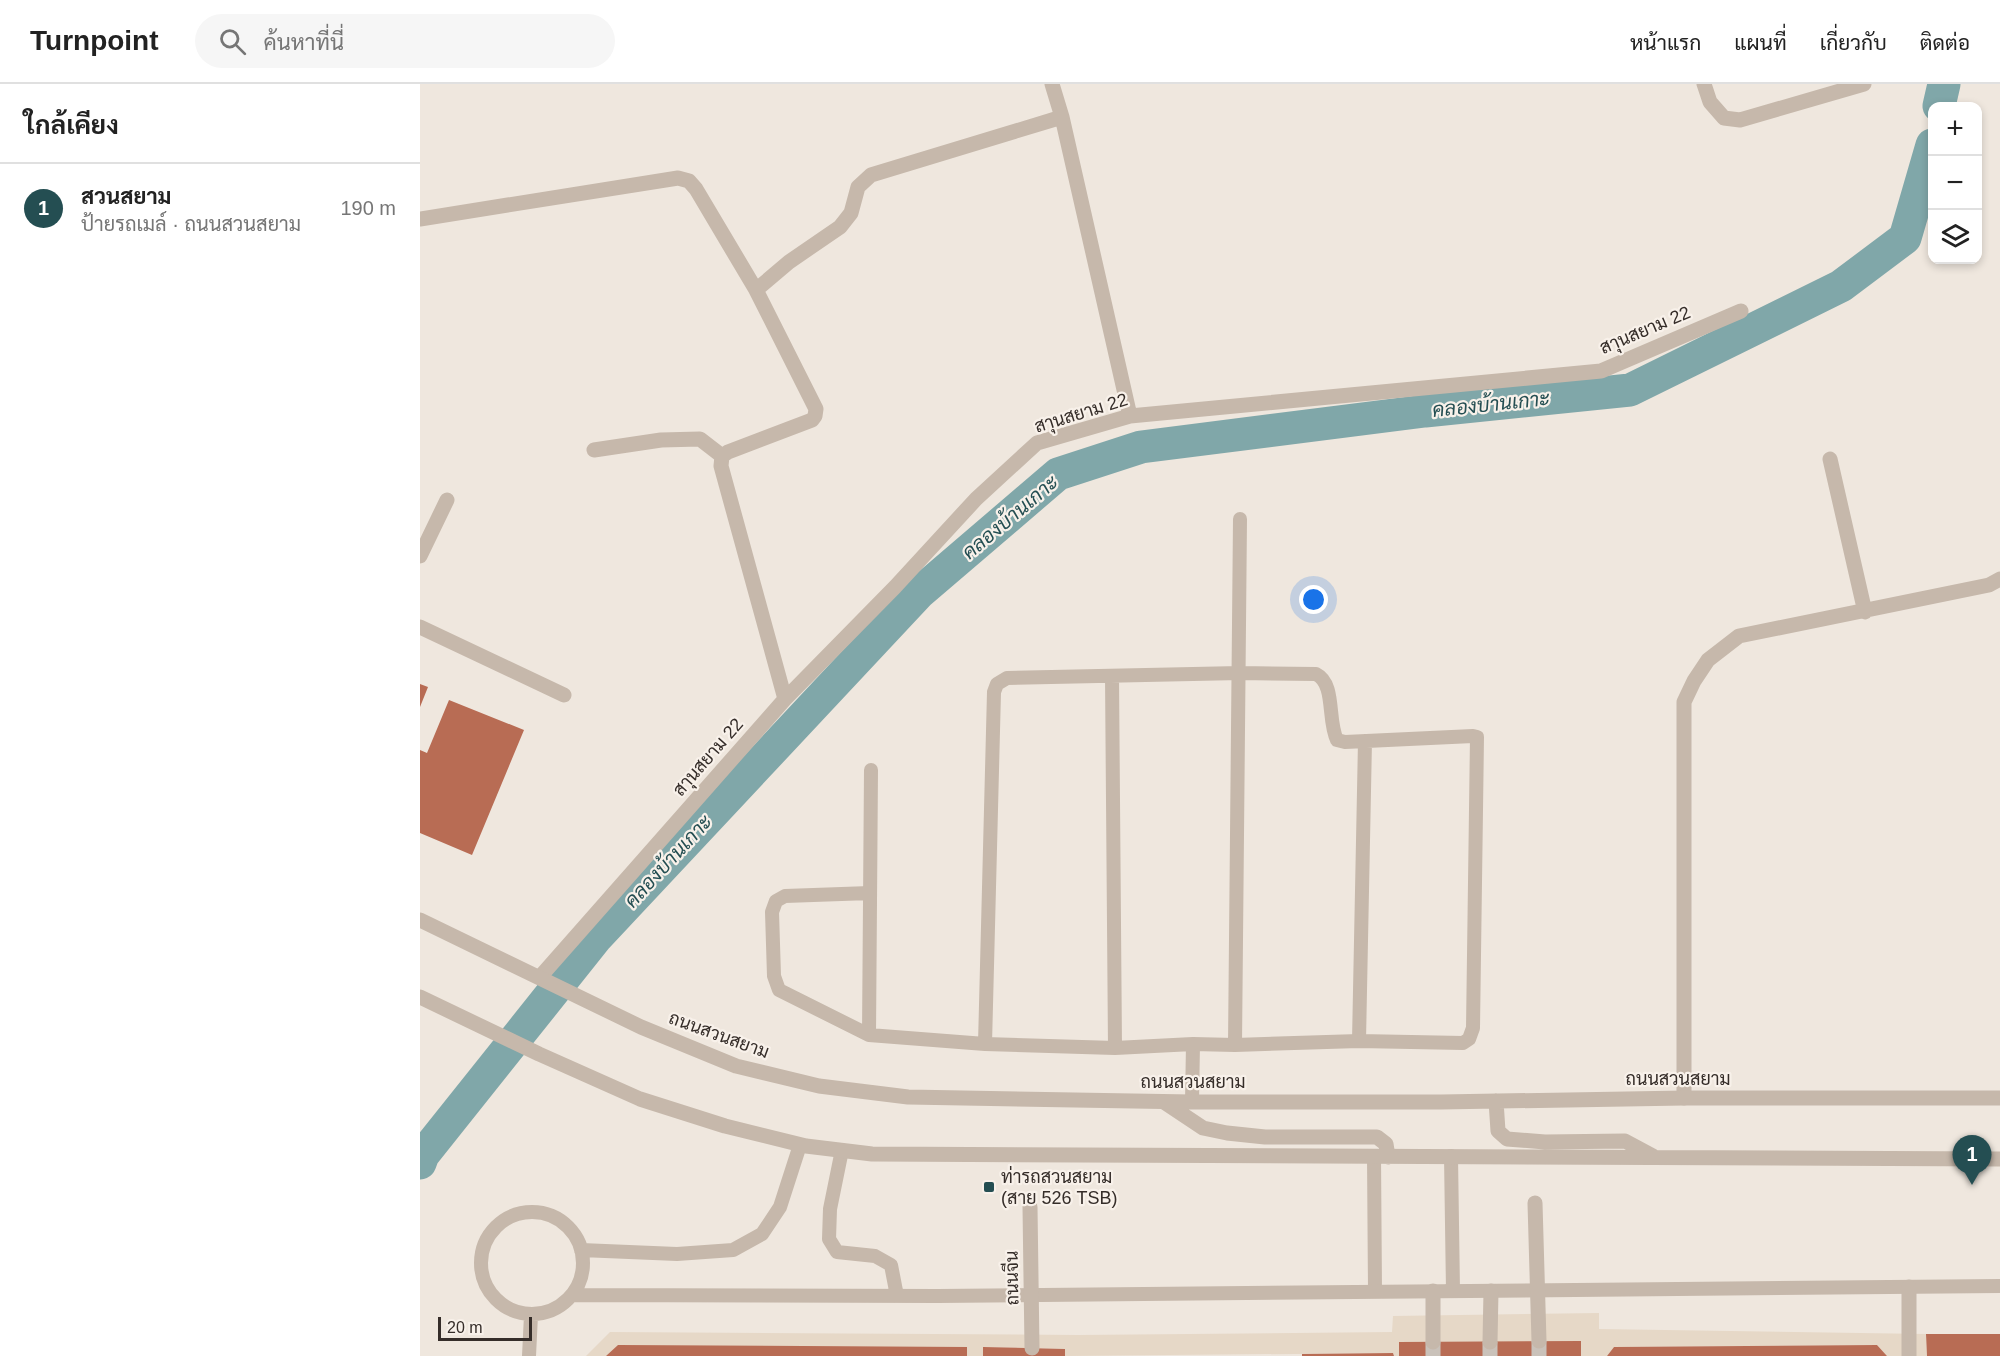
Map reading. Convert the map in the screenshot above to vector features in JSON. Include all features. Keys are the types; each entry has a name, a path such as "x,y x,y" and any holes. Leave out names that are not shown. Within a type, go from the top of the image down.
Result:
{"street":[{"path":"1052,84 1062,117 1130,416"},
{"path":"1704,84 1710,102 1724,118 1740,120 1864,84"},
{"path":"756,290 789,262 840,227 851,213 858,187 871,175 1062,117"},
{"path":"420,219 678,178 689,181 756,290 816,409 812,420 722,456"},
{"name":"สาุนสยาม 22","path":"540,977 785,699 895,587 976,499 1037,443 1130,416 1601,371 1741,311"},
{"path":"594,450 661,440 700,439 722,456"},
{"path":"722,456 721,466 785,699"},
{"path":"1830,459 1865,612"},
{"path":"420,556 447,500"},
{"path":"1684,1098 1684,702 1694,681 1708,660 1739,636 1989,585 2000,579"},
{"path":"420,627 564,695"},
{"name":"ถนนสวนสยาม","path":"420,920 641,1027 736,1066 819,1086 908,1097 1164,1102 2000,1098"},
{"path":"420,997 640,1099 725,1126 800,1145 842,1150 884,1154 2000,1159"},
{"path":"1496,1101 1498,1131 1507,1139 1545,1142 1625,1141 1656,1158"},
{"path":"1164,1102 1203,1128 1227,1133 1265,1137 1377,1137 1386,1144 1381,1156"},
{"path":"1535,1203 1539,1341"},
{"name":"ถนนจีน","path":"1030,1207 1032,1348"},
{"path":"1909,1287 1909,1356"},
{"path":"1432,1291 1433,1342"},
{"path":"1490,1342 1491,1291"}],"lane":[{"path":"1235,1045 1240,519"},
{"path":"870,893 785,896 776,901 772,912 774,976 779,990 869,1035 985,1044 1114,1048 1359,1041 1463,1043 1469,1039 1474,1016 1477,737 1345,742 1336,740 1332,730 1328,686 1323,677 1316,674 1240,673 1007,678 998,684 994,692 985,1044"},
{"path":"1112,676 1114,1048"},
{"path":"1359,1041 1365,741"},
{"path":"869,1035 871,770"},
{"path":"1192,1102 1193,1044"},
{"path":"581,1250 677,1254 734,1250 762,1234 780,1207 800,1145"},
{"path":"842,1150 830,1209 829,1239 837,1252 875,1256 891,1265 897,1296"},
{"path":"1375,1291 1381,1156"},
{"path":"1451,1156 1453,1291"},
{"path":"530,1211 548,1214 563,1222 575,1235 581,1250 583,1266 580,1281 572,1295 561,1306 546,1313 531,1315 513,1312 498,1303 487,1289 480,1272 480,1254 486,1238 498,1224 513,1215 530,1211"},
{"path":"572,1295 897,1296 2000,1286"},
{"path":"529,1356 531,1315"}],"shaded area":[{"path":"1599,1313 1599,1329 1926,1334 1927,1356 1887,1356 1877,1345 1614,1347 1607,1356 1581,1356 1399,1342 1399,1356 1394,1356 1393,1353 1065,1356 1065,1349 983,1347 983,1356 586,1356 610,1332 1078,1335 1392,1332 1393,1316"}],"building":[{"path":"420,684 428,687 420,707"},
{"path":"449,700 524,730 472,855 420,833 420,750 427,753"},
{"path":"1926,1334 2000,1334 2000,1356 1927,1356"},
{"path":"1581,1341 1581,1356 1399,1356 1399,1342"},
{"path":"618,1345 967,1347 967,1356 606,1356"},
{"path":"1877,1345 1887,1356 1607,1356 1614,1347"},
{"path":"983,1347 1065,1349 1065,1356 983,1356"},
{"path":"1393,1353 1394,1356 1302,1356 1302,1354"}],"waterway":[{"name":"คลองบ้านเกาะ","path":"1940,102 1944,84"},
{"name":"คลองบ้านเกาะ","path":"420,1163 423,1155 596,938 919,593 1058,474 1141,447 1425,411 1630,390 1841,286 1905,238 1929,156"}],"tunnel":[{"path":"1539,1341 1539,1356"},
{"path":"1433,1342 1433,1356"},
{"path":"1490,1342 1490,1356"}],"place":[{"name":"สวนสยาม","path":"1972,1185"},
{"name":"ท่ารถสวนสยาม (สาย 526 TSB)","path":"989,1187"}]}
